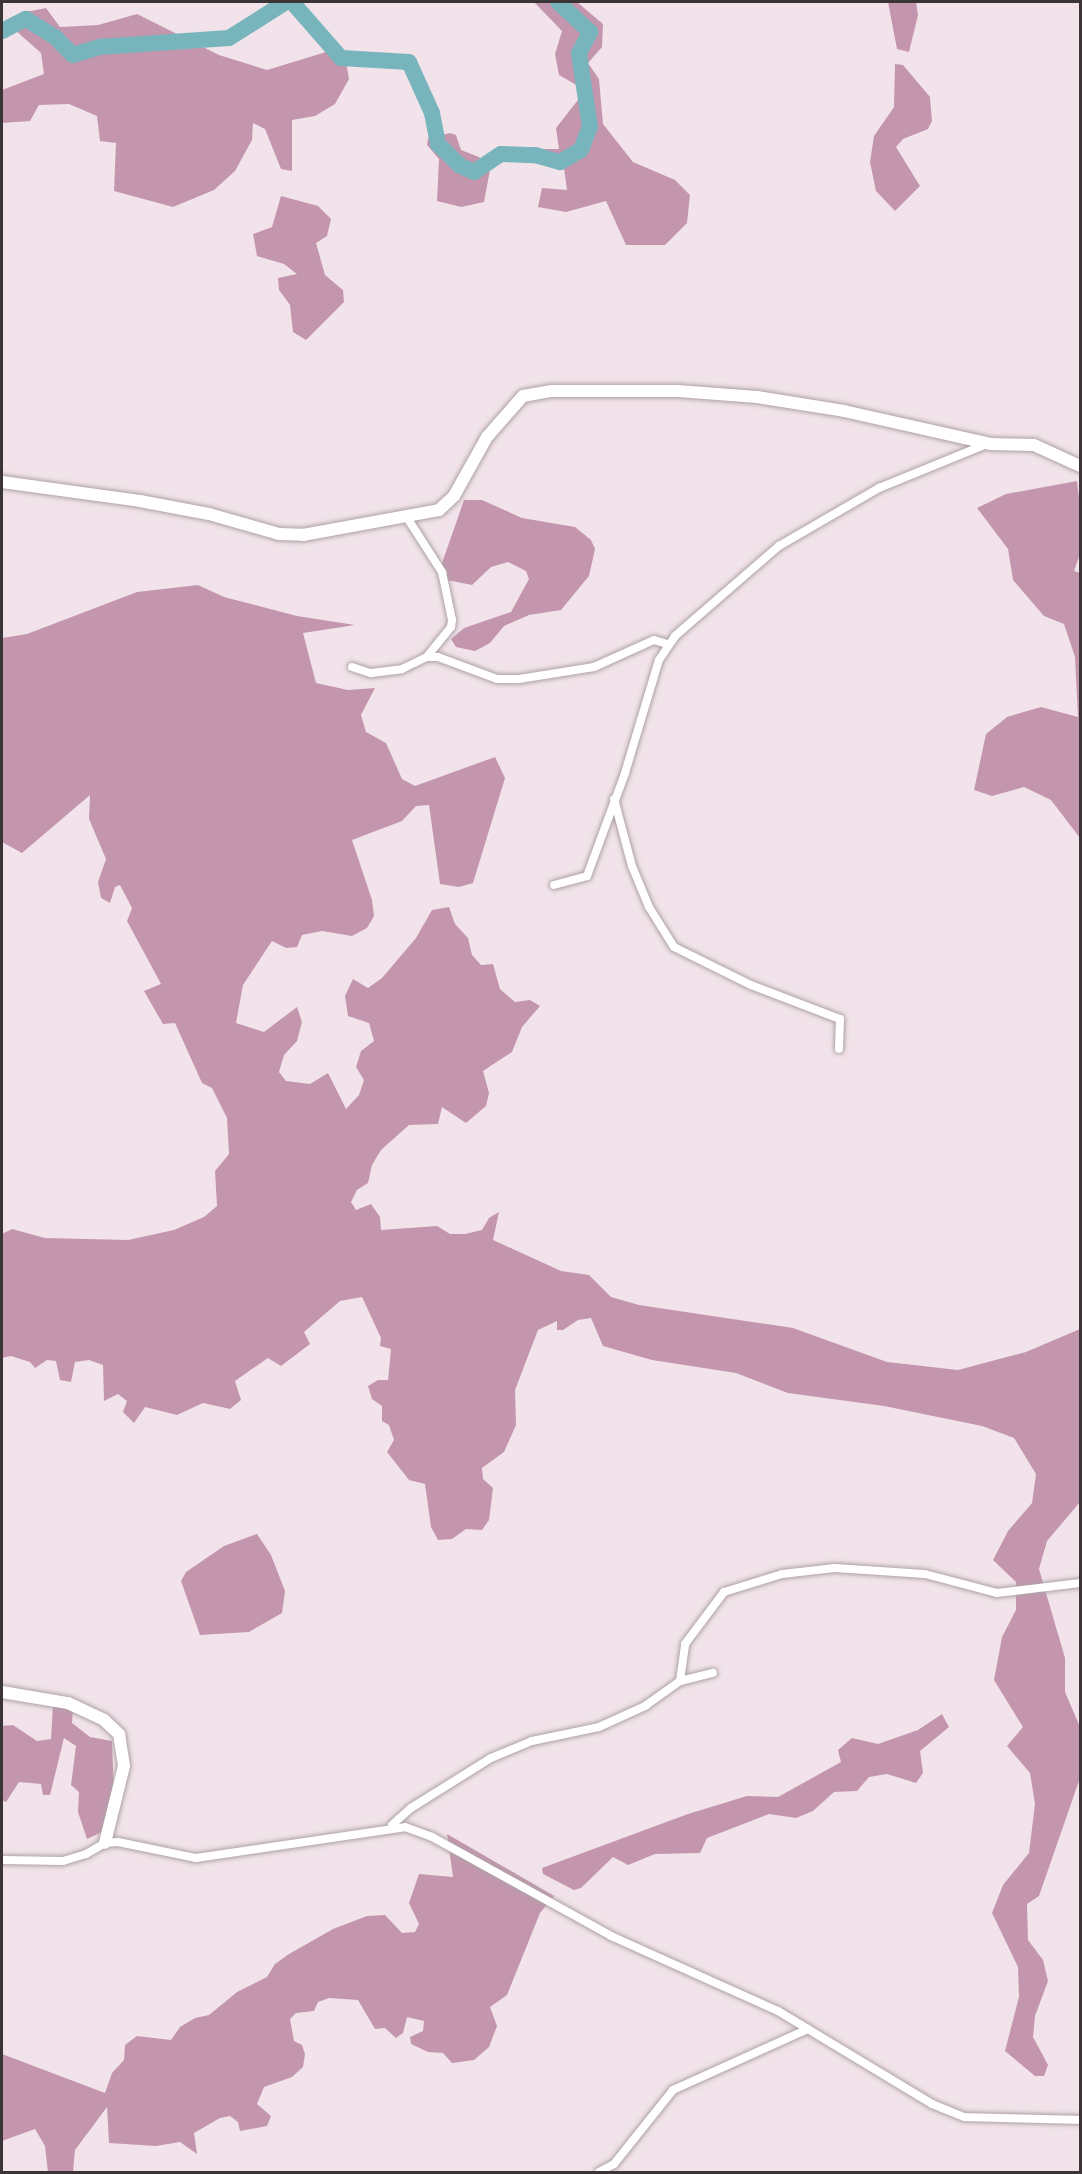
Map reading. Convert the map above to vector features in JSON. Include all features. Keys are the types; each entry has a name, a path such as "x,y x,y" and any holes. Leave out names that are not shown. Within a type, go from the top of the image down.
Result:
{"street":[{"path":"2,482 209,514 291,536 424,514 446,505 487,437 524,396 537,393 629,390 758,397 844,411 990,444 1034,445 1080,466"},
{"path":"554,885 587,876 658,660 667,644 780,546 879,488 949,457 990,444"},
{"path":"406,516 442,572 452,620 451,627 427,657"},
{"path":"352,667 371,673 402,669 427,657 438,657 497,679 531,678 594,668 654,640 667,644"},
{"path":"614,798 632,866 649,907 674,947 742,981 840,1019 839,1049"},
{"path":"680,1681 685,1644 724,1592 782,1574 835,1568 925,1574 997,1593 1080,1583"},
{"path":"389,1827 411,1808 491,1758 532,1741 599,1727 645,1706 680,1681 713,1673"},
{"path":"2,1692 68,1703 104,1720 119,1734 124,1766 105,1843"},
{"path":"2,1860 73,1859 105,1843 128,1843 196,1858 389,1827 405,1827 432,1837 611,1936 744,1994 953,2113 997,2120 1080,2120"},
{"path":"599,2172 614,2164 674,2090 808,2029"}],"shaded area":[{"path":"534,2 577,2 603,24 602,47 588,63 599,79 603,124 633,162 675,180 690,195 687,223 665,245 626,245 606,201 566,212 538,207 542,188 567,190 564,168 525,160 529,149 559,149 556,128 581,96 580,87 559,75 555,54 562,31"},
{"path":"888,2 916,2 918,15 909,52 897,49"},
{"path":"46,8 60,27 98,25 137,14 219,55 267,70 326,52 345,55 349,79 335,104 315,116 292,120 292,171 281,169 265,129 253,123 252,140 235,171 214,190 173,207 114,191 116,143 100,141 97,116 69,104 39,105 30,121 2,123 2,90 44,74 41,53 14,29 26,12"},
{"path":"895,64 903,65 930,97 932,121 928,129 903,139 896,147 920,186 895,211 876,191 870,162 874,136 894,107"},
{"path":"450,133 456,135 461,150 479,157 490,170 484,202 461,207 437,201 439,159 427,145 428,138"},
{"path":"281,196 318,206 331,219 327,236 316,243 325,275 343,290 344,302 306,340 293,332 290,305 279,290 278,278 297,274 284,264 257,256 253,234 272,227"},
{"path":"1077,481 1080,506 1080,554 1074,571 1080,573 1080,838 1051,800 1024,787 992,796 974,790 986,734 1007,717 1041,707 1078,717 1075,657 1064,624 1044,616 1013,580 1008,549 977,508 1006,494"},
{"path":"464,500 482,500 522,518 575,527 591,540 595,549 589,576 561,610 529,615 504,626 490,643 475,651 456,647 451,639 464,628 511,612 529,579 526,571 508,562 491,567 472,585 447,580 441,566"},
{"path":"198,585 224,597 297,616 355,625 303,633 316,683 348,690 375,688 361,715 366,732 386,743 402,779 415,786 495,757 505,778 473,883 459,887 440,884 429,805 416,806 402,821 352,840 372,900 374,916 367,928 352,936 322,931 302,935 297,947 286,948 272,941 243,985 236,1023 264,1032 297,1007 302,1022 297,1041 284,1055 279,1072 286,1081 310,1084 328,1073 346,1109 359,1095 364,1080 356,1067 361,1051 374,1041 369,1023 348,1016 345,996 353,979 368,988 382,978 416,938 432,910 449,907 455,924 468,938 472,955 481,965 493,964 500,989 515,1002 530,1000 540,1006 522,1027 512,1052 483,1071 489,1093 486,1106 466,1123 442,1107 438,1124 409,1125 381,1150 372,1165 368,1183 357,1190 351,1202 356,1210 371,1204 380,1217 381,1230 437,1226 450,1234 465,1234 482,1230 489,1218 499,1212 493,1240 561,1271 589,1275 611,1297 639,1305 793,1328 887,1362 958,1370 1026,1352 1080,1329 1080,1502 1047,1541 1039,1569 1065,1658 1065,1692 1080,1727 1080,1778 1039,1896 1027,1904 1028,1940 1043,1960 1048,1981 1035,2016 1033,2037 1048,2065 1044,2076 1035,2076 1005,2051 1019,1997 1018,1967 992,1913 1003,1885 1029,1853 1035,1804 1030,1773 1007,1746 1023,1727 994,1680 1002,1637 1016,1610 1016,1582 993,1560 1008,1531 1032,1503 1036,1474 1014,1438 982,1426 884,1406 788,1393 736,1373 652,1360 603,1346 591,1318 578,1320 563,1330 557,1330 557,1321 538,1330 515,1390 516,1425 504,1452 482,1468 483,1479 493,1488 489,1520 482,1530 466,1529 452,1539 438,1540 431,1527 425,1484 409,1480 387,1452 394,1440 389,1425 382,1421 382,1406 372,1399 368,1386 378,1380 388,1380 391,1349 380,1346 381,1338 362,1297 340,1301 304,1332 310,1344 281,1366 268,1358 235,1381 241,1400 230,1409 203,1403 177,1415 145,1407 134,1423 123,1412 127,1401 118,1394 104,1401 103,1365 89,1360 75,1362 71,1382 60,1380 56,1361 47,1360 35,1368 30,1362 11,1356 2,1358 2,1234 12,1229 45,1238 128,1240 174,1230 204,1217 217,1206 215,1171 229,1154 227,1118 212,1088 202,1083 175,1023 163,1024 144,991 161,984 127,921 132,908 120,885 115,887 110,903 101,898 98,882 106,859 89,819 90,795 22,853 2,842 2,638 27,634 137,592"},
{"path":"257,1534 271,1555 285,1591 282,1613 249,1632 200,1635 181,1581 186,1572 224,1546"},
{"path":"53,1704 73,1707 72,1723 90,1737 112,1741 115,1826 87,1839 78,1812 79,1792 71,1785 76,1746 64,1738 50,1795 43,1795 41,1784 19,1782 6,1802 2,1800 2,1726 13,1725 37,1741 51,1739"},
{"path":"942,1714 949,1727 920,1751 923,1773 916,1783 887,1774 869,1777 857,1791 834,1792 813,1811 796,1818 769,1814 707,1838 700,1853 655,1854 628,1865 613,1857 581,1888 574,1890 543,1874 542,1868 688,1814 747,1796 778,1797 841,1762 838,1750 852,1738 878,1744 918,1730"},
{"path":"447,1834 554,1896 540,1913 507,1995 490,2007 497,2026 489,2047 474,2060 452,2063 443,2053 428,2052 411,2044 410,2037 423,2031 424,2021 407,2017 403,2033 396,2038 385,2028 375,2029 358,2000 329,1998 318,2002 314,2011 296,2013 290,2019 294,2041 302,2045 305,2054 303,2067 292,2077 264,2087 257,2104 271,2116 267,2126 240,2131 238,2122 230,2116 220,2118 194,2133 197,2154 180,2142 156,2146 109,2143 107,2107 75,2150 73,2172 48,2172 45,2146 35,2129 2,2141 2,2054 105,2093 112,2073 124,2060 125,2045 137,2036 171,2040 180,2027 195,2018 209,2015 237,1992 267,1977 275,1964 289,1954 333,1929 367,1916 385,1915 402,1933 415,1932 419,1924 409,1903 419,1874 453,1877"}],"waterway":[{"path":"2,31 26,19 56,38 73,55 99,47 229,38 286,2"},
{"path":"292,2 341,58 409,62 432,113 438,144 459,165 474,172 501,154 535,155 560,162 581,150 590,127 579,53 590,32 558,2"}]}
